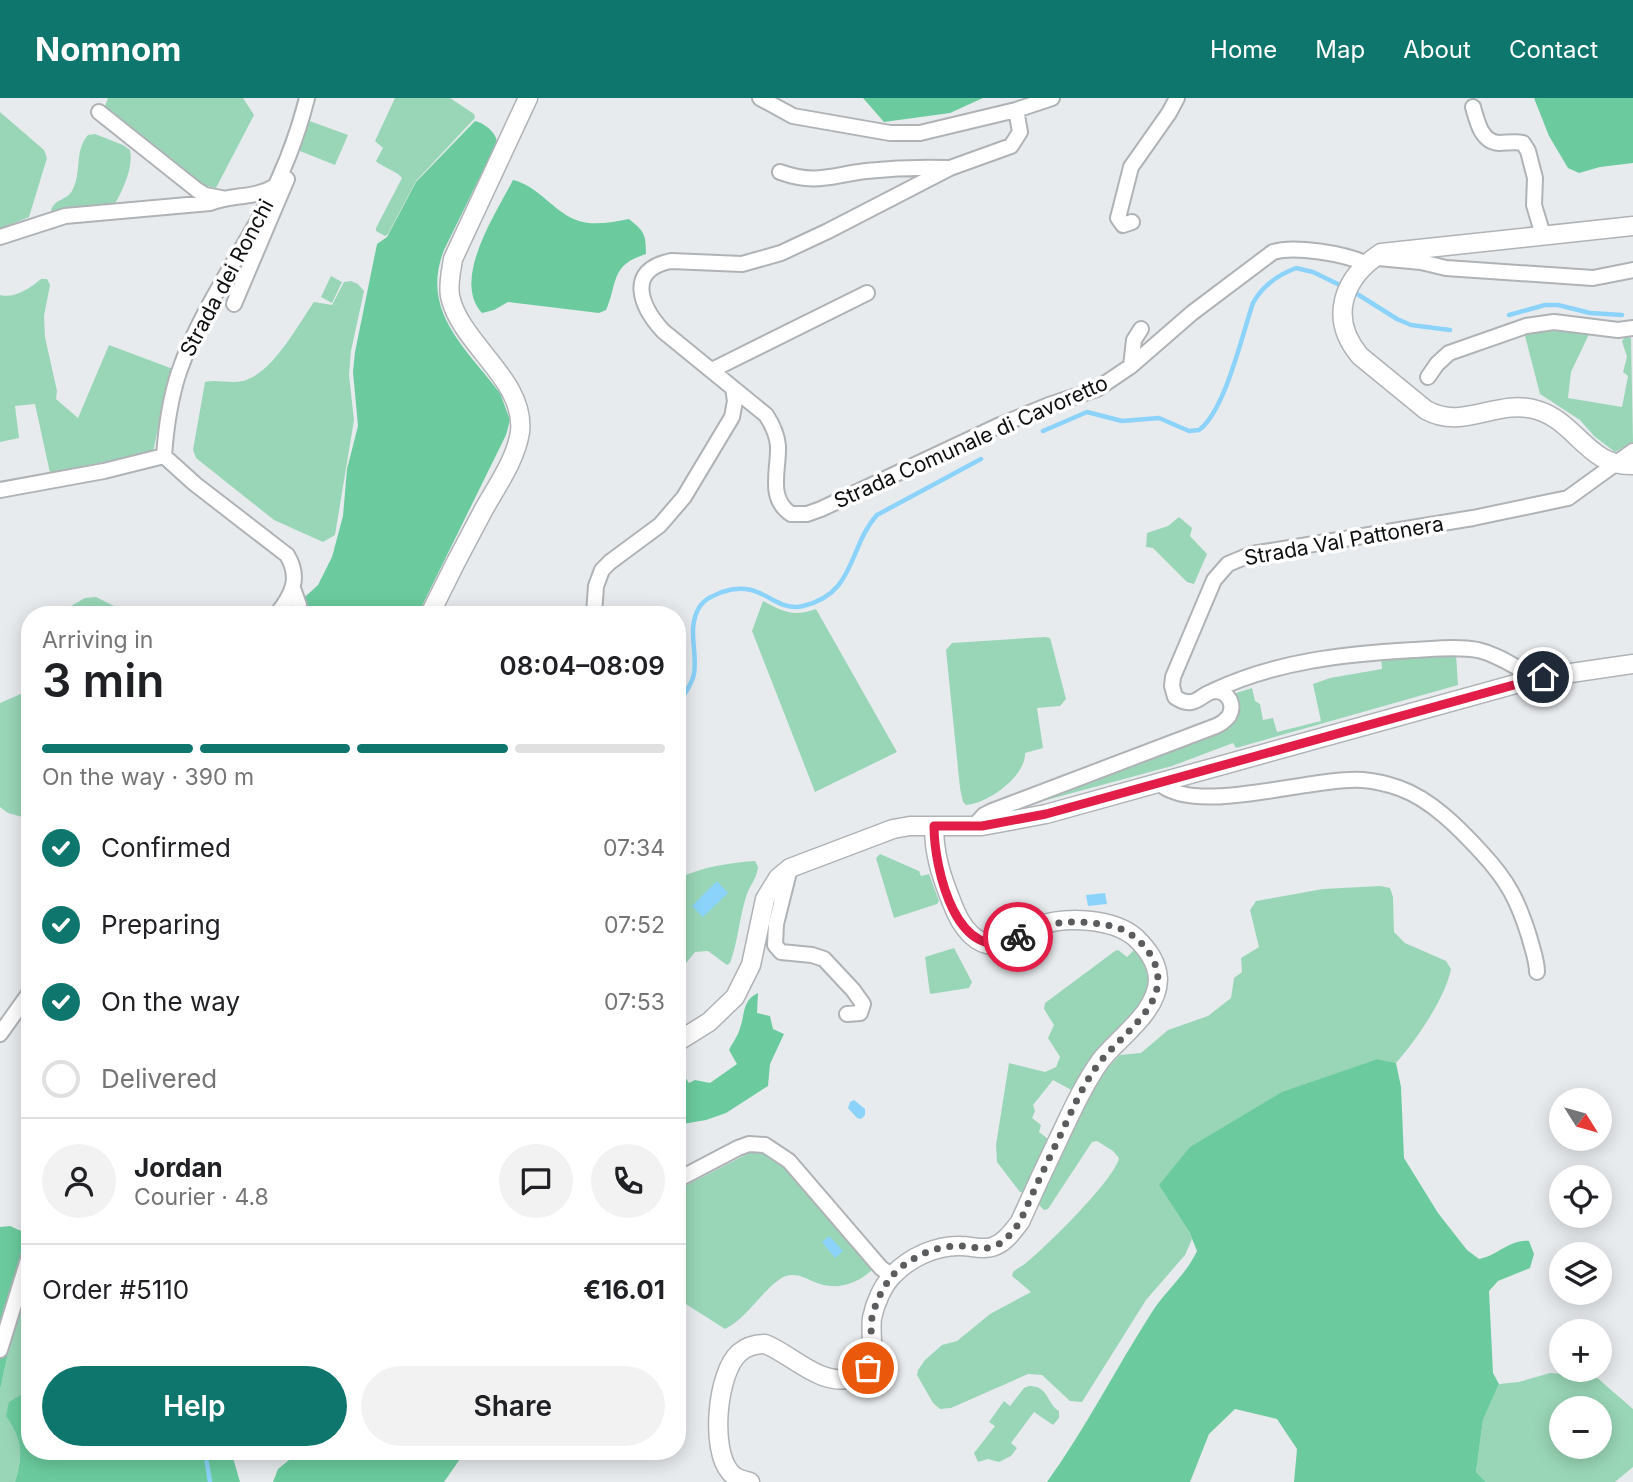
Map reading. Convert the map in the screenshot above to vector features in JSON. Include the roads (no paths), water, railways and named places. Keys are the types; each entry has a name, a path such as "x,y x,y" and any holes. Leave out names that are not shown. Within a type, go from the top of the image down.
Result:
{"street":[{"name":"Strada dei Ronchi","path":"164,456 171,403 191,342 275,186 307,98"},
{"path":"434,606 504,472 520,433 517,404 510,390 460,321 450,294 449,279 453,259 528,98"},
{"path":"760,98 793,116 890,134 919,133 1016,110 1052,98"},
{"path":"1132,222 1123,225 1118,218 1131,167 1170,113 1177,98"},
{"path":"1473,107 1480,130 1488,139 1497,143 1523,143 1528,150 1536,184 1534,205 1543,235"},
{"name":"Strada Comunale di Cavoretto","path":"1016,110 1020,132 1011,146 950,168 828,231 752,262 732,264 671,261 651,268 641,286 645,309 663,331 766,415 772,424 778,445 776,496 785,510 799,515 821,509 1000,425 1097,389 1131,366 1192,313 1273,252 1309,252 1369,260 1421,262 1446,268 1593,278 1633,270"},
{"path":"99,112 205,195 223,198 256,195 275,186"},
{"name":"Strada dei Ronchi","path":"234,304 282,193 295,156 292,145"},
{"path":"780,172 797,178 820,179 865,171 912,167 950,168"},
{"path":"0,237 56,218 182,207 223,198"},
{"path":"1633,226 1381,253 1369,260 1349,288 1342,320 1351,345 1360,356 1426,410 1448,418 1460,418 1508,407 1537,410 1560,420 1592,452 1613,464 1633,466"},
{"path":"712,370 867,293"},
{"path":"1428,377 1449,353 1525,326 1553,322 1618,330 1633,328"},
{"name":"Strada Comunale di Cavoretto","path":"1131,366 1135,340 1141,328"},
{"path":"595,606 596,586 602,570 660,525 684,497 732,417 735,401 733,388"},
{"name":"Strada Val Pattonera","path":"1537,678 1497,657 1472,649 1371,652 1308,660 1213,691 1192,702 1184,702 1175,697 1172,686 1173,677 1214,580 1228,564 1252,554 1474,518 1568,498 1633,452"},
{"path":"0,490 104,471 164,456 195,484 287,555 295,572 294,591 299,606"},
{"path":"283,606 294,591"},
{"path":"686,1036 709,1022 735,997 751,965 765,899 778,878 790,868 893,829 998,824 1046,814 1537,678 1633,664"},
{"path":"974,826 984,815 1025,797 1221,724 1230,713 1231,702 1224,693 1213,691"},
{"path":"1159,783 1168,791 1195,796 1363,780 1413,793 1453,825 1502,874 1518,904 1537,972"},
{"path":"750,1482 738,1479 729,1471 719,1442 725,1372 732,1362 744,1349 765,1344 825,1377 839,1379 862,1374 872,1360 873,1315 892,1276 919,1256 941,1248 959,1246 985,1249 995,1246 1010,1235 1020,1222 1079,1095 1092,1073 1146,1010 1157,990 1156,964 1150,953 1132,936 1116,926 1085,922 1046,924 995,945 973,936 957,916 937,865 934,826"},
{"path":"790,868 776,924 775,945 781,952 819,957 830,963 863,1004 860,1013 847,1014"},
{"path":"0,1034 21,1005"},
{"path":"686,1176 749,1144 758,1143 773,1148 789,1161 881,1268 892,1276"},
{"path":"0,1350 21,1282"}],"water":[{"path":"717,881 728,893 703,917 692,906"},
{"path":"1105,893 1107,904 1088,906 1086,895"},
{"path":"854,1100 865,1109 865,1115 861,1119 848,1108"},
{"path":"829,1236 843,1251 835,1258 822,1242"}],"waterway":[{"path":"1043,431 1087,412 1122,421 1159,418 1189,431 1199,430 1217,407 1225,390 1253,303 1266,286 1296,268 1313,272 1346,288"},
{"path":"1354,292 1411,325 1450,330"},
{"path":"1509,315 1545,305 1558,305 1590,313 1622,315"},
{"path":"686,692 694,674 693,631 696,614 710,597 736,589 748,589 793,607 820,600 842,580 877,515 981,459"},
{"path":"206,1460 210,1482"}]}
